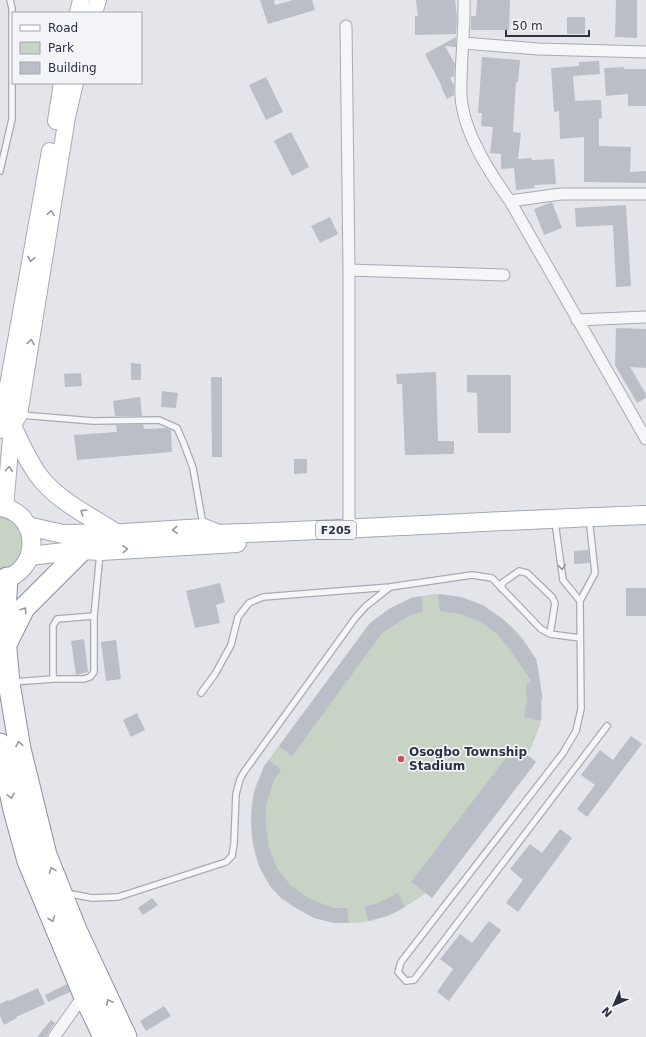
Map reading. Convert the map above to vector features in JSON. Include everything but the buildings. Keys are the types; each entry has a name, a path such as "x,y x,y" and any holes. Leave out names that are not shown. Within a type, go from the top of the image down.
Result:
{"highway":[{"path":"6,644 24,608 91,550"},
{"path":"3,579 4,627 9,682 20,749 46,855 76,930 126,1037"},
{"path":"0,744 14,810 28,861 84,995 104,1037"}],"main road":[{"path":"78,12 81,0"},
{"path":"94,12 98,0"},
{"path":"3,579 21,570 30,556 32,545 31,535 27,526 18,515 3,507 10,424 62,84"},
{"path":"75,84 66,116 10,424 29,460 42,480 66,501 116,533"},
{"name":"F205","path":"27,526 63,534 116,533 204,528 219,534 646,514"},
{"name":"F205","path":"30,556 91,550 646,524"}],"street":[{"path":"464,0 461,96 469,131 499,187 510,201 646,439"},
{"path":"346,26 349,270 349,529"},
{"path":"463,43 538,49 646,52"},
{"path":"510,201 561,194 646,194"},
{"path":"349,270 504,275"},
{"path":"577,320 646,317"},
{"path":"54,1037 84,995"}],"lane":[{"path":"0,171 12,119 12,8 10,0"},
{"path":"10,424 159,420 177,428 193,468 204,528"},
{"path":"590,527 595,573 580,601 581,709 576,731 563,753 401,962 398,972 406,981 414,980 607,726"},
{"path":"556,528 563,580 580,601"},
{"path":"9,682 53,679 84,679 90,677 94,672 94,616 91,550"},
{"path":"502,589 502,584 519,572 527,573 552,597 555,602 550,634"},
{"path":"201,693 215,674 231,645 238,617 250,603 263,597 390,587 472,575 492,578 541,629 550,634 580,638"},
{"path":"60,891 92,898 118,897 226,862 232,856 234,844 236,794 240,779 244,772 356,617 366,606 390,587"},
{"path":"53,679 54,622 57,619 94,616"}],"green space":[{"path":"0,512 10,515 27,539 16,565 0,572"},
{"name":"Osogbo Township Stadium","path":"435,594 459,597 495,613 514,629 529,648 537,663 541,689 541,721 528,755 536,762 432,898 426,893 400,910 371,921 345,923 328,921 311,916 283,899 265,878 259,865 254,852 251,823 251,809 255,788 264,766 370,623 389,609 411,598"}],"place":[{"name":"Osogbo Township Stadium","path":"401,759"}]}
